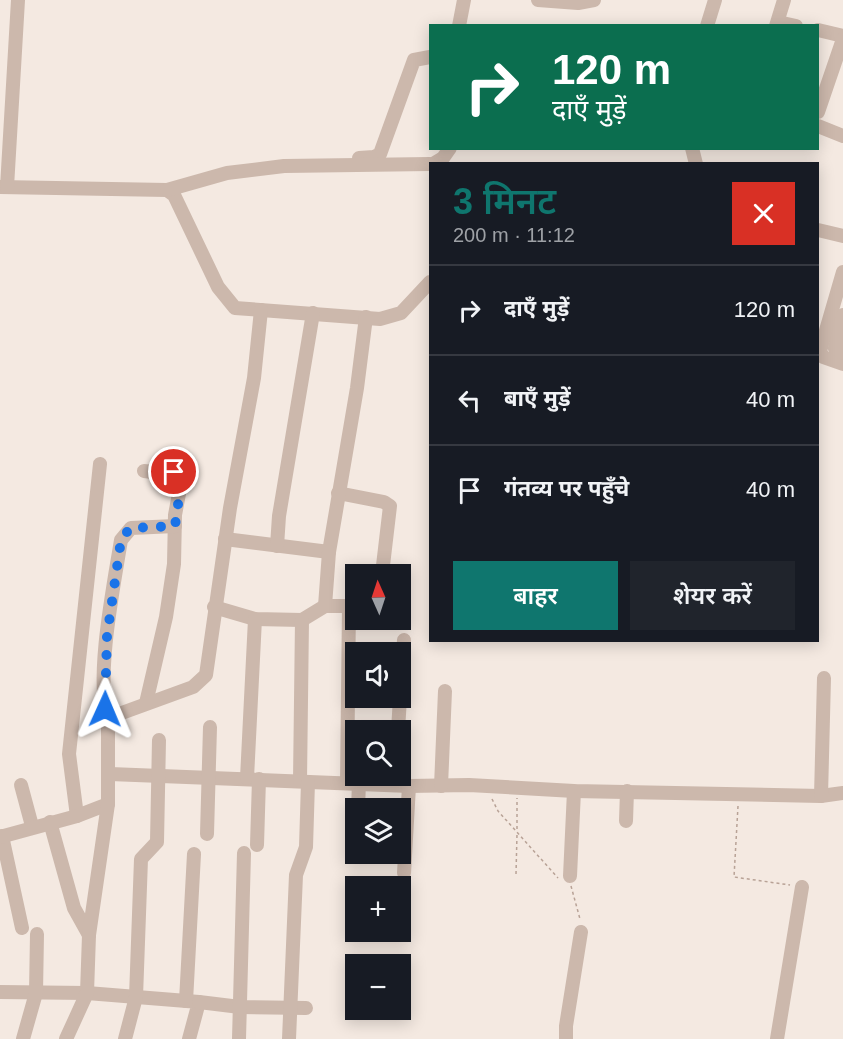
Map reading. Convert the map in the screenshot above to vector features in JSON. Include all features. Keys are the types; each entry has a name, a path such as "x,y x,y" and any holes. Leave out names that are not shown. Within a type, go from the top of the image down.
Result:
{"street":[{"path":"18,0 4,187 167,190 227,173 284,166 429,164"},
{"path":"459,24 464,0"},
{"path":"538,0 578,3 594,0"},
{"path":"708,24 715,0"},
{"path":"777,23 784,0"},
{"path":"819,30 843,38 819,109"},
{"path":"315,166 328,158 368,158 380,154 414,60 429,57"},
{"path":"819,126 843,136"},
{"path":"436,162 443,158 449,150"},
{"path":"167,190 174,195 230,304 235,308 380,318 401,313 429,283"},
{"path":"819,230 843,236"},
{"path":"843,272 820,351 821,355 834,359 835,344 843,315"},
{"path":"108,718 200,683 208,665 225,539 254,378 261,310"},
{"path":"278,546 279,516 313,313"},
{"path":"325,606 329,552 357,388 366,317"},
{"path":"77,816 69,754 100,465"},
{"path":"144,471 178,475 181,483 175,526 174,564 166,617 146,703"},
{"path":"338,494 384,502 390,506 383,564"},
{"path":"66,1039 87,993 89,935 108,804 110,774 105,700 107,636 121,540 130,528 175,526"},
{"path":"225,539 329,552"},
{"path":"214,608 255,620 302,620 325,606 345,606"},
{"path":"255,620 253,778 257,845"},
{"path":"289,1039 296,875 306,847 302,620"},
{"path":"352,630 353,720"},
{"path":"821,796 824,678"},
{"path":"441,786 445,691"},
{"path":"207,834 210,727"},
{"path":"125,1039 136,997 141,859 157,842 159,740"},
{"path":"110,774 345,783"},
{"path":"411,783 574,790 821,796 843,794"},
{"path":"21,785 32,826"},
{"path":"400,786 404,873"},
{"path":"570,878 574,790"},
{"path":"626,821 627,791"},
{"path":"22,928 1,836 77,816 108,804"},
{"path":"50,822 74,908 89,935"},
{"path":"239,1039 244,853"},
{"path":"189,1039 192,1002 194,854"},
{"path":"777,1039 802,887"},
{"path":"566,1039 566,1026 581,932"},
{"path":"23,1039 36,993 38,934"},
{"path":"0,992 87,993 240,1007 306,1008"}],"path":[{"path":"483,786 498,811 557,878 570,878 581,932"},
{"path":"516,874 517,788"},
{"path":"738,803 734,877 802,887"}],"route":[{"path":"105,709 107,636 121,540 130,528 137,526 175,526 181,483 174,472"}]}
